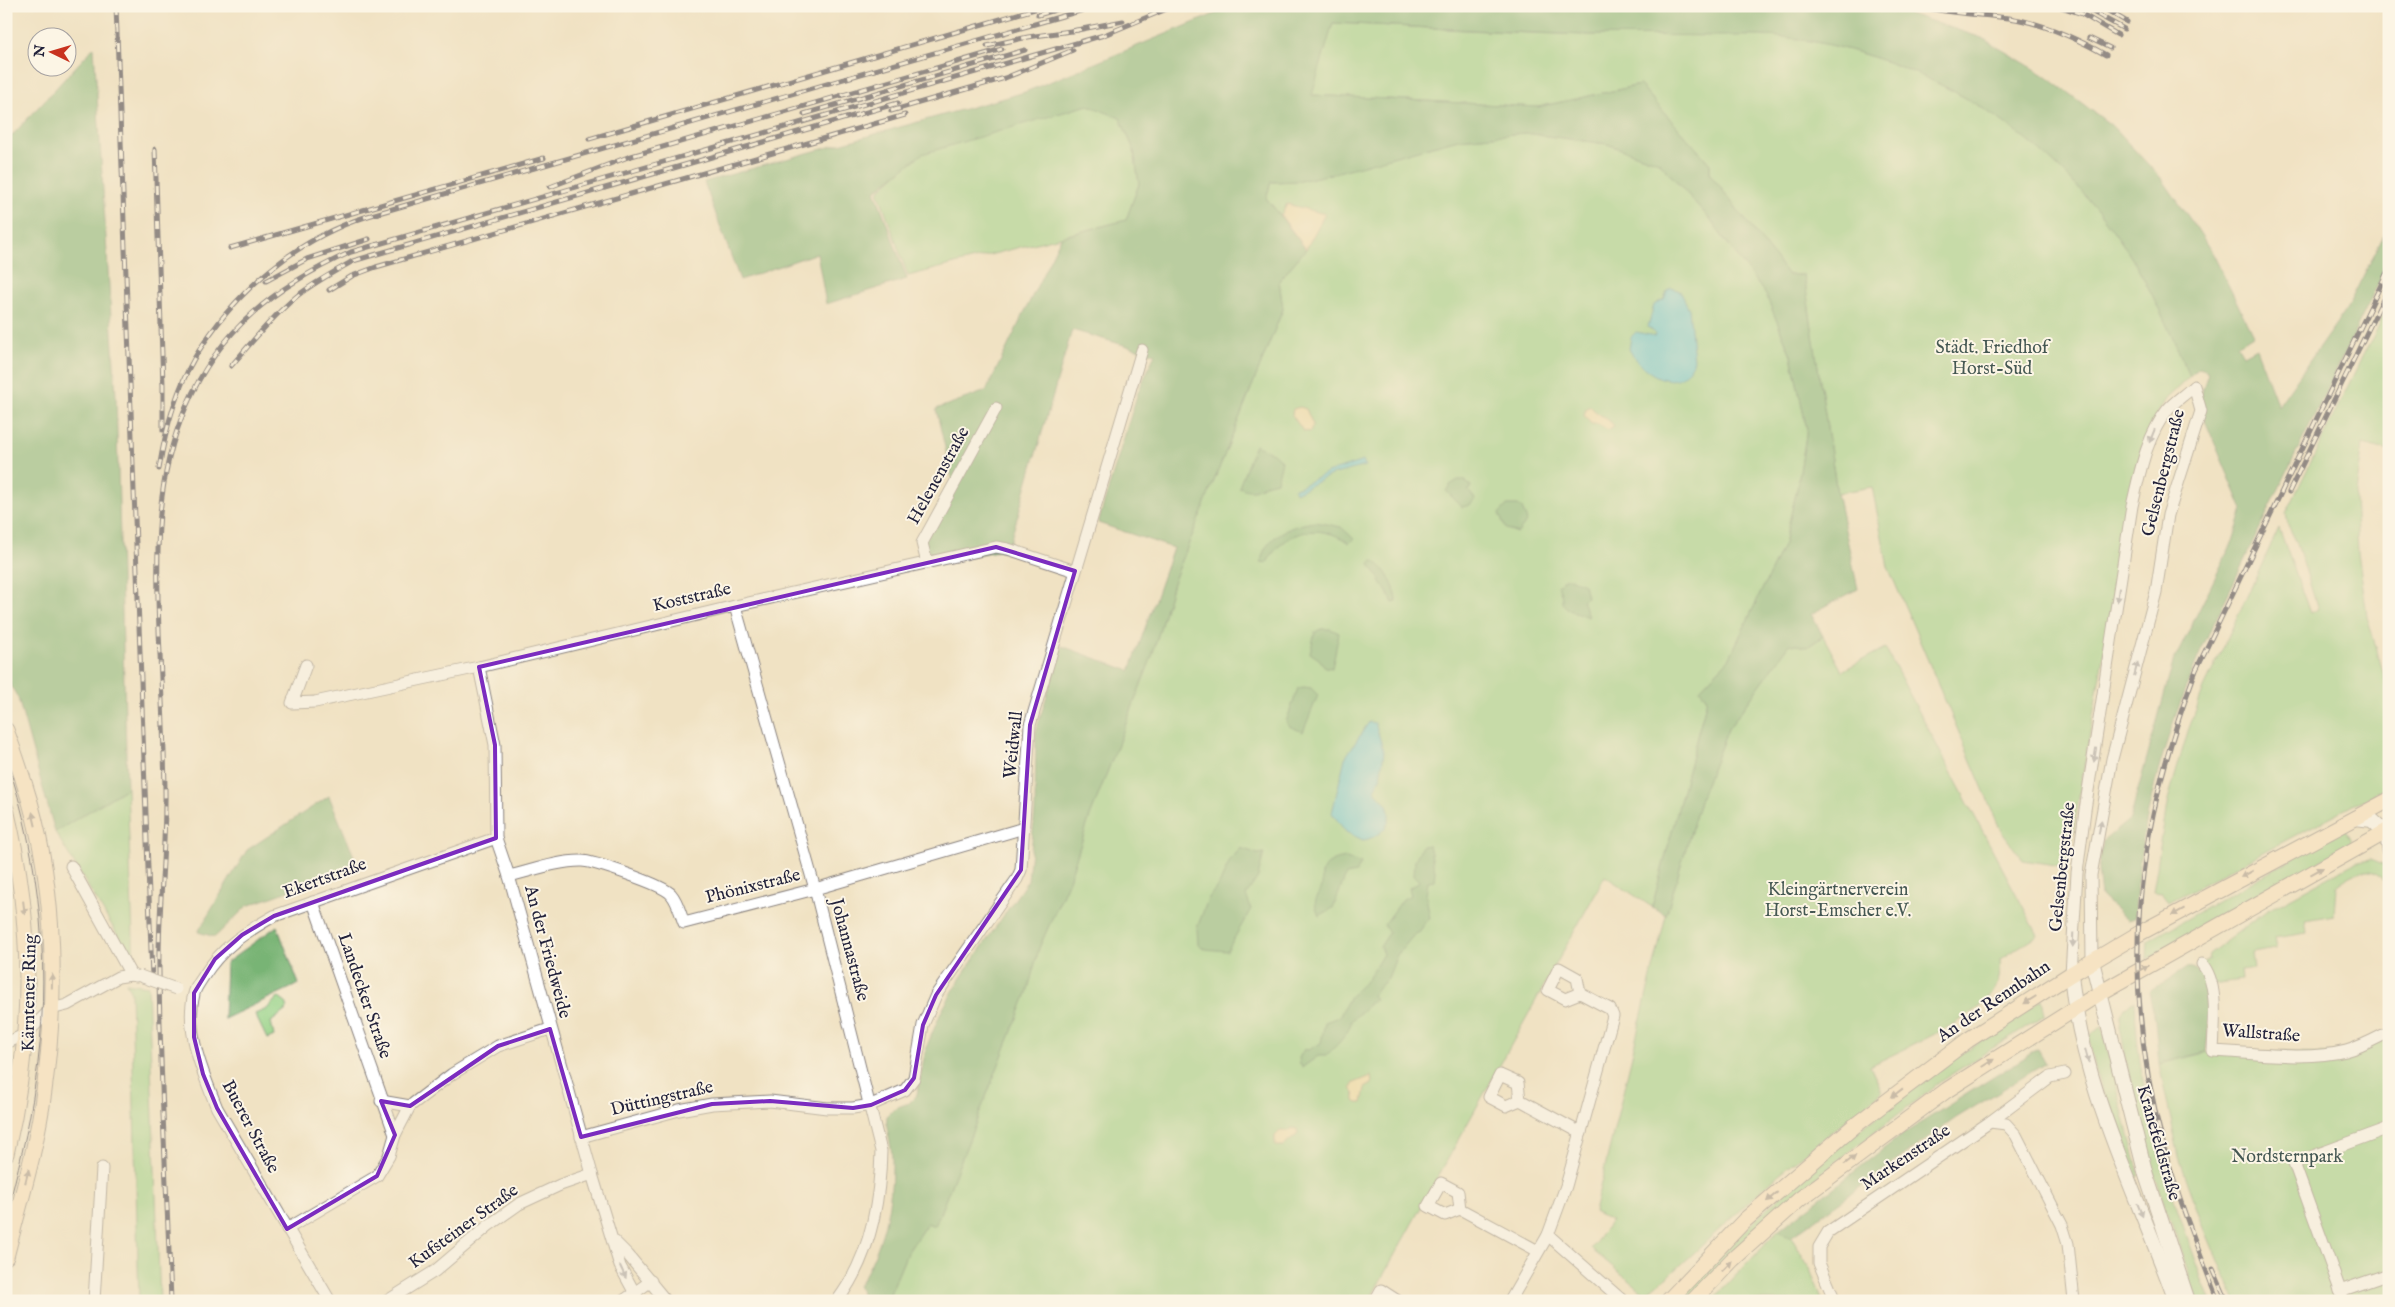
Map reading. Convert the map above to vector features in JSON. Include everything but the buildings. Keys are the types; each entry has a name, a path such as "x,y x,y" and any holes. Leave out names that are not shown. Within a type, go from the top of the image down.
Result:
{"main road":[{"name":"Kärntener Ring","path":"6,730 30,802 37,832 50,929 51,1010 40,1119 6,1257"},
{"name":"An der Rennbahn","path":"1668,1301 1745,1220 1853,1127 1968,1040 2092,961 2224,886 2389,800"},
{"name":"Kärntener Ring","path":"6,808 15,847 27,934 28,980 26,1034 19,1098 6,1154"},
{"path":"1693,1301 1732,1260 1827,1177 1947,1090 2100,993 2388,833"}],"street":[{"name":"Weidwall","path":"871,1105 905,1090 914,1078 923,1025 936,995 1017,880 1023,859 1030,725 1142,350"},
{"name":"Gelsenbergstraße","path":"2071,974 2076,882 2083,828 2132,506 2143,460 2154,430 2169,408 2194,386 2201,411 2168,515 2156,592 2112,759 2091,875 2092,961"},
{"name":"Helenenstraße","path":"927,563 922,543 996,408"},
{"name":"Koststraße","path":"306,665 292,703 315,702 479,667 735,606 996,547 1008,549 1076,571"},
{"name":"Johannastraße","path":"735,606 815,889 871,1105 881,1152 880,1182 874,1215 864,1251 854,1277 837,1301"},
{"name":"An der Friedweide","path":"479,667 495,745 496,838 509,876 550,1029 612,1240 620,1266 637,1297"},
{"path":"2389,816 2389,855"},
{"path":"2355,818 2372,820 2388,833"},
{"name":"Phönixstraße","path":"509,876 571,862 592,863 659,886 671,894 678,905 684,922 815,889 1024,828"},
{"name":"Ekertstraße","path":"194,993 215,959 242,935 274,916 496,838"},
{"path":"71,866 136,976"},
{"name":"Landecker Straße","path":"313,902 395,1135"},
{"name":"Kranefeldstraße","path":"2092,961 2146,1176 2188,1301"},
{"name":"Wallstraße","path":"2202,964 2208,971 2212,984 2213,1051 2290,1054 2332,1053 2357,1047 2389,1032"},
{"name":"Kranefeldstraße","path":"2071,974 2074,1009 2100,1106 2176,1301"},
{"path":"6,1043 26,1034 51,1010 67,1005 118,977 136,976 194,993"},
{"name":"Buerer Straße","path":"194,993 194,1037 206,1083 217,1108 286,1229 330,1301"},
{"path":"1510,1301 1548,1235 1566,1186 1613,1016 1610,1009 1580,993"},
{"path":"286,1229 377,1176 389,1156 395,1135 410,1106 452,1074 498,1046 550,1029"},
{"name":"Markenstraße","path":"1835,1301 1819,1263 1819,1247 1828,1232 1990,1122 2050,1077 2065,1074"},
{"path":"1520,1100 1581,1133"},
{"path":"382,1101 410,1106"},
{"name":"Düttingstraße","path":"581,1137 679,1110 729,1102 770,1101 827,1108 853,1108 871,1105"},
{"path":"1990,1122 2006,1124 2016,1135 2062,1225 2070,1256 2074,1301"},
{"path":"2389,1128 2294,1163 2342,1296 2389,1274"},
{"path":"94,1301 102,1168"},
{"name":"Kufsteiner Straße","path":"387,1301 435,1271 488,1226 519,1204 560,1185 592,1174"},
{"path":"1460,1209 1538,1250"},
{"path":"1548,1235 1612,1297 1623,1301"},
{"name":"An der Friedweide","path":"612,1240 651,1281 666,1301"},
{"path":"623,1301 637,1297 651,1281"},
{"path":"1375,1301 1381,1290 1398,1301"}],"highlighted area":[{"path":"996,547 1075,571 1030,725 1021,870 936,995 923,1025 914,1078 905,1090 871,1105 853,1108 770,1101 712,1104 581,1137 550,1029 498,1046 410,1106 381,1101 395,1135 377,1176 287,1229 217,1108 203,1074 194,1037 194,993 215,959 242,935 274,916 496,838 495,745 479,667"}],"green space":[{"path":"1234,6 1879,6 1982,38 2043,74 2111,125 2162,179 2213,254 2253,335 2237,345 2243,355 2256,348 2278,406 2347,308 2389,225 2389,261 2202,648 2165,747 2148,814 2142,848 2135,918 2127,920 2101,896 2098,870 2103,841 2130,819 2173,663 2233,541 2243,510 2201,411 2200,398 2208,373 2206,370 2198,368 2190,376 2144,280 2126,249 2096,208 2063,172 2025,139 1985,110 1942,85 1896,65 1848,50 1799,39 1769,36 1587,35 1333,23 1312,95 1538,107 1640,85 1710,164 1710,174 1788,275 1804,275 1837,493 1858,589 1811,614 1823,636 1808,647 1790,644 1728,729 1703,791 1666,915 1652,907 1707,699 1700,689 1729,659 1784,544 1797,489 1807,430 1791,355 1766,295 1708,217 1659,162 1607,144 1525,133 1458,139 1331,174 1300,181 1271,182 1266,198 1306,249 1279,281 1283,309 1173,583 1152,656 1089,819 1069,880 1039,948 1027,993 935,1226 927,1223 907,1253 887,1301 865,1301 858,1286 867,1272 880,1241 891,1191 892,1158 887,1116 895,1108 909,1103 917,1095 926,1048 941,1012 960,979 1028,880 1035,811 1036,731 1062,646 1130,671 1173,548 1098,523 1138,392 1155,354 1072,330 1008,549 927,563 922,543 954,486 936,409 986,391 1061,237 1126,220 1139,184 1134,150 1120,118 1088,105 922,154 875,191 907,279 826,304 817,253 740,280 704,182 1025,92"},
{"name":"Städt. Friedhof Horst-Süd","path":"1333,23 1555,34 1771,36 1799,39 1848,50 1896,65 1942,85 1985,110 2025,139 2063,172 2096,208 2126,249 2144,280 2190,376 2166,399 2149,428 2134,477 2067,867 2023,860 2001,831 1888,567 1872,487 1837,493 1804,275 1788,275 1710,174 1710,164 1640,85 1538,107 1311,95"},
{"path":"94,47 116,396 127,788 55,832 18,698 6,677 6,142 65,78 78,78 78,64"},
{"path":"1088,105 1101,105 1120,118 1134,150 1139,184 1126,220 908,276 878,191 922,152"},
{"path":"1525,133 1607,144 1659,162 1708,217 1766,295 1791,355 1807,430 1797,489 1784,544 1729,659 1700,689 1707,699 1652,907 1605,876 1369,1301 887,1301 907,1253 927,1223 935,1226 1027,993 1039,948 1069,880 1089,819 1152,656 1173,583 1283,309 1279,281 1308,246 1287,204 1281,216 1266,198 1271,182 1300,181 1458,139"},
{"path":"2389,302 2389,451 2363,444 2355,499 2358,552 2367,616 2389,693 2389,786 2169,902 2162,893 2153,892 2167,804 2188,731 2204,688 2279,528 2310,613 2318,609 2296,541 2288,525 2286,513"},
{"path":"1255,445 1273,453 1282,461 1277,481 1251,490 1239,487"},
{"path":"1458,480 1463,480 1471,486 1471,489 1468,490 1475,499 1470,505 1462,507 1446,491 1450,485"},
{"path":"1507,505 1518,505 1522,508 1527,521 1518,533 1506,529 1499,514"},
{"path":"1316,522 1341,527 1354,539 1349,543 1338,536 1326,532 1314,531 1303,533 1282,543 1267,563 1261,562 1263,553 1274,538 1298,525"},
{"path":"1373,561 1390,578 1397,602 1393,603 1371,566 1370,563"},
{"path":"1569,578 1584,584 1587,597 1582,600 1588,617 1569,610 1562,603 1558,585 1564,579"},
{"path":"1321,629 1331,629 1339,633 1332,668 1325,667 1319,659 1310,653 1315,632"},
{"name":"Kleingärtnerverein Horst-Emscher e.V.","path":"1823,636 1842,671 1885,648 2038,935 2000,959 2000,974 1995,989 1974,1010 1939,1032 1870,1066 1882,1092 1779,1174 1670,1275 1645,1293 1591,1249 1611,1221 1594,1212 1666,915 1703,791 1728,729 1790,644 1808,647"},
{"path":"1298,688 1311,688 1318,695 1303,732 1289,726 1286,722"},
{"path":"127,788 134,962 55,832"},
{"path":"329,796 358,866 247,906 215,937 198,932 247,850"},
{"path":"2345,829 2352,843 2147,959 2148,941"},
{"path":"1429,845 1435,871 1434,880 1428,881 1426,896 1430,918 1425,922 1420,932 1414,935 1397,955 1388,978 1372,995 1375,999 1351,1021 1342,1040 1326,1056 1318,1056 1303,1067 1300,1065 1299,1058 1304,1049 1308,1050 1321,1043 1325,1022 1339,1017 1350,996 1368,979 1383,954 1380,947 1389,933 1384,925 1403,899 1411,895 1409,888 1419,881 1414,876 1415,860 1422,846"},
{"path":"1241,848 1258,854 1264,853 1258,877 1246,895 1251,909 1227,951 1205,949 1198,944 1197,928 1208,899 1221,881 1230,860"},
{"path":"1347,858 1361,864 1356,873 1346,875 1333,908 1319,916 1315,902 1322,886 1323,870 1332,862"},
{"path":"2371,859 2383,864 2389,875 2389,893 2383,880 2377,873 2365,871 2352,875 2336,886 2334,915 2305,920 2307,933 2274,938 2276,949 2252,953 2254,968 2240,970 2241,980 2213,984 2202,964 2208,960 2209,954 2266,911 2358,861"},
{"path":"277,926 299,984 224,1019 226,963"},
{"path":"2186,968 2196,969 2202,976 2206,987 2209,1016 2206,1052 2159,1064 2155,1020 2149,992"},
{"path":"126,983 148,986 160,1301 139,1301 131,992"},
{"path":"278,997 287,1004 286,1010 271,1022 274,1036 267,1039 255,1014 267,1009"},
{"path":"2042,999 2045,1015 1944,1079 1835,1163 1804,1188 1685,1301 1674,1301 1768,1207 1828,1155 1933,1074"},
{"path":"2135,1001 2137,1040 2150,1116 2171,1191 2211,1301 2198,1301 2153,1171 2128,1069 2120,1027 2121,1015 2125,1007"},
{"path":"2102,1027 2139,1174 2135,1176 2133,1175 2097,1076 2088,1036"},
{"name":"Nordsternpark","path":"2389,1032 2389,1301 2235,1301 2202,1223 2179,1157 2159,1064 2213,1051 2332,1053"},
{"path":"2038,1049 2046,1063 1956,1118 1791,1237 1778,1231 1900,1136"},
{"path":"1778,1231 1791,1237 1808,1265 1823,1301 1712,1301"}],"sand":[{"path":"1287,204 1325,214 1306,249 1281,216"},
{"path":"1590,406 1614,426 1608,430 1598,424 1591,424 1584,415 1586,409"},
{"path":"1300,407 1306,409 1313,425 1310,432 1303,431 1292,415 1293,409"},
{"path":"1371,1076 1372,1084 1365,1088 1362,1103 1358,1103 1355,1101 1355,1094 1351,1088 1354,1083"},
{"path":"1292,1128 1297,1129 1298,1134 1284,1146 1275,1146 1275,1136 1280,1131 1289,1131"}],"water":[{"path":"1671,288 1680,291 1689,309 1694,360 1688,371 1680,378 1671,380 1662,378 1643,367 1629,349 1631,337 1636,332 1655,336 1655,333 1648,327 1654,305 1664,299 1667,291"},
{"path":"1363,461 1366,466 1331,475 1295,493 1294,489 1327,473"},
{"path":"1369,722 1375,723 1384,752 1380,779 1374,789 1387,805 1389,818 1380,833 1363,840 1346,832 1332,813 1345,758"}],"tram line":[{"path":"6,757 28,837 35,878 43,960 43,1002 40,1043 32,1101 6,1217"}],"railway":[{"path":"116,6 152,976"},
{"path":"589,139 1045,6"},
{"path":"1038,15 1069,6"},
{"path":"159,469 168,426 182,383 195,357 211,333 228,311 269,271 292,254 341,226 368,216 1097,6"},
{"path":"171,1301 160,1012 159,948 165,789 158,602 158,545 163,489 168,461 176,434 199,379 215,355 233,333 275,295 324,265 351,252 1104,35 1174,6"},
{"path":"1920,6 2034,23 2071,37 2106,55"},
{"path":"2058,6 2082,14 2118,35"},
{"path":"2082,6 2124,29"},
{"path":"2100,6 2127,22"},
{"path":"1072,31 1123,21"},
{"path":"987,46 1028,37 1078,30"},
{"path":"2089,38 2110,48"},
{"path":"550,187 628,157 1002,49"},
{"path":"804,114 1025,50"},
{"path":"891,111 1005,78 1073,50"},
{"path":"231,366 271,321 297,296 353,261 898,103"},
{"path":"329,290 352,276 376,267 905,115"},
{"path":"155,149 163,430"},
{"path":"230,248 544,158"},
{"path":"266,281 307,259 369,239"},
{"path":"2218,1301 2177,1189 2165,1151 2150,1088 2141,1027 2138,967 2140,908 2147,849 2158,790 2175,731 2196,670 2389,268"},
{"path":"2289,492 2389,287"},
{"path":"2213,1269 2227,1301"}]}
